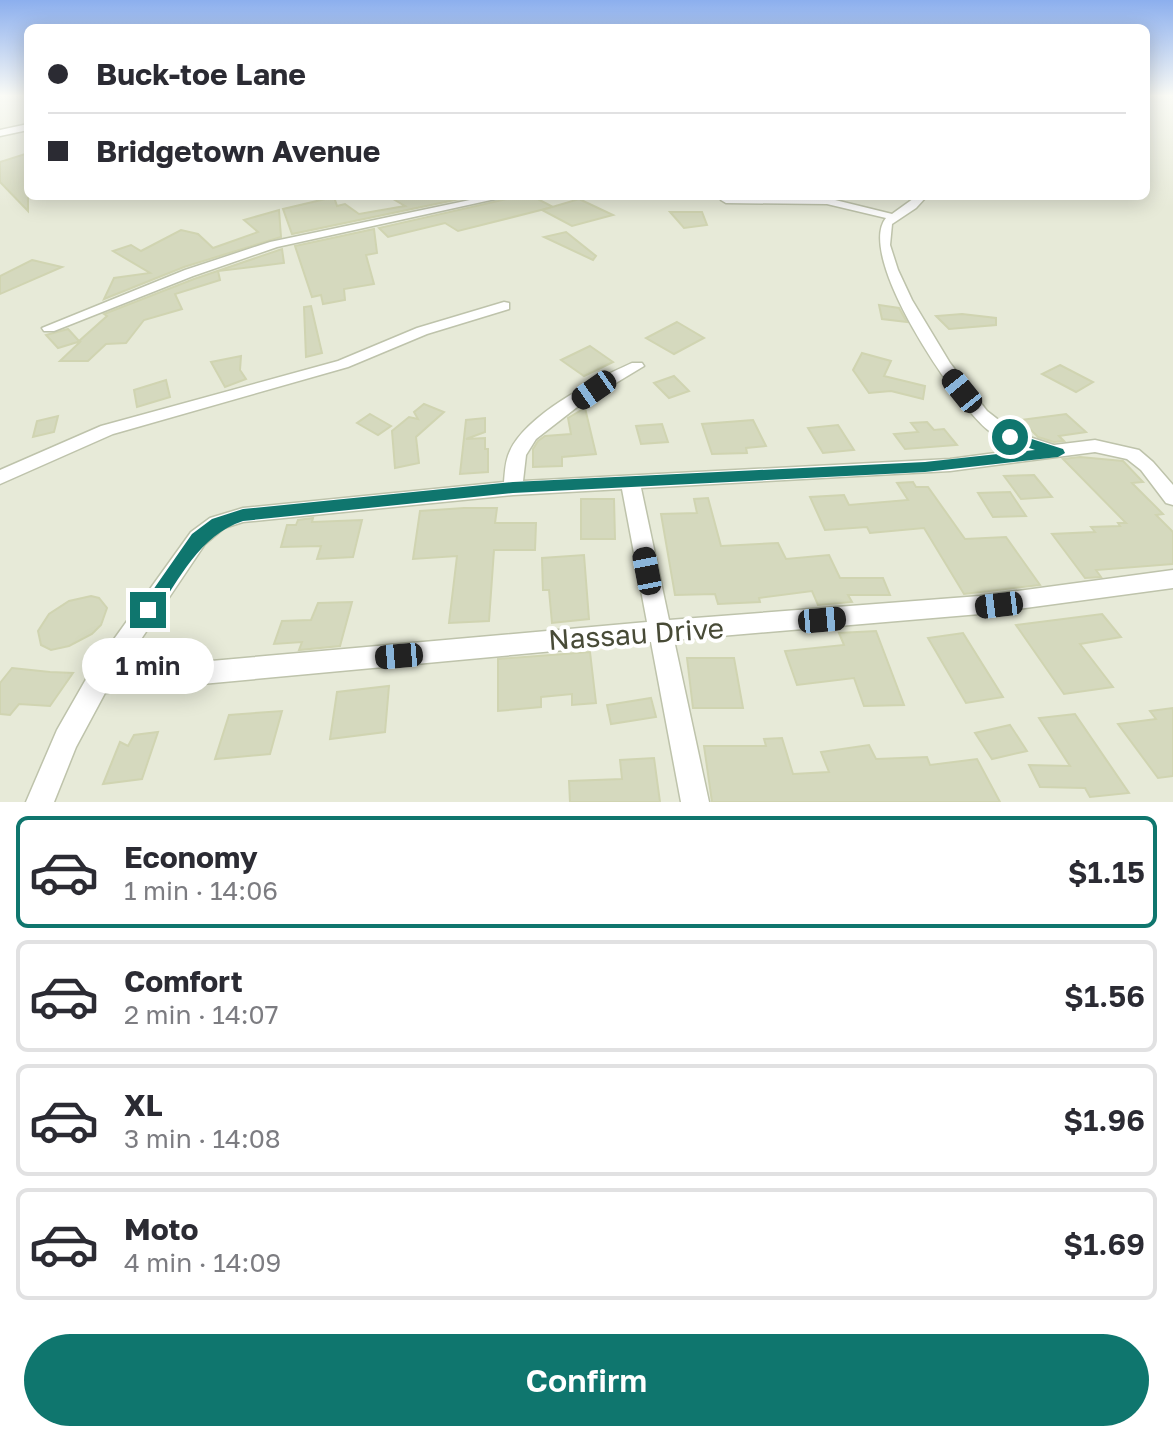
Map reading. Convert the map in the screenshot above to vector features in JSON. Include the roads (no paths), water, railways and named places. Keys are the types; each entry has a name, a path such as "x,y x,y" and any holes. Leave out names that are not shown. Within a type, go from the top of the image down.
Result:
{"street":[{"path":"49,328 189,273 274,244 485,200"},
{"path":"726,200 827,201 893,217 910,211 919,200"},
{"path":"893,217 885,228 886,253 934,355 995,428 1010,437 1058,453"},
{"path":"0,477 107,430 343,364 422,331 504,306"},
{"path":"513,488 515,459 531,434 615,375 637,366"},
{"path":"40,802 66,739 98,682 198,538 217,523 243,515 513,488 925,467 1058,453 1095,446 1133,454 1173,498"},
{"path":"630,481 695,802"},
{"name":"Nassau Drive","path":"98,682 659,630 973,608 1077,596 1173,579"}]}
